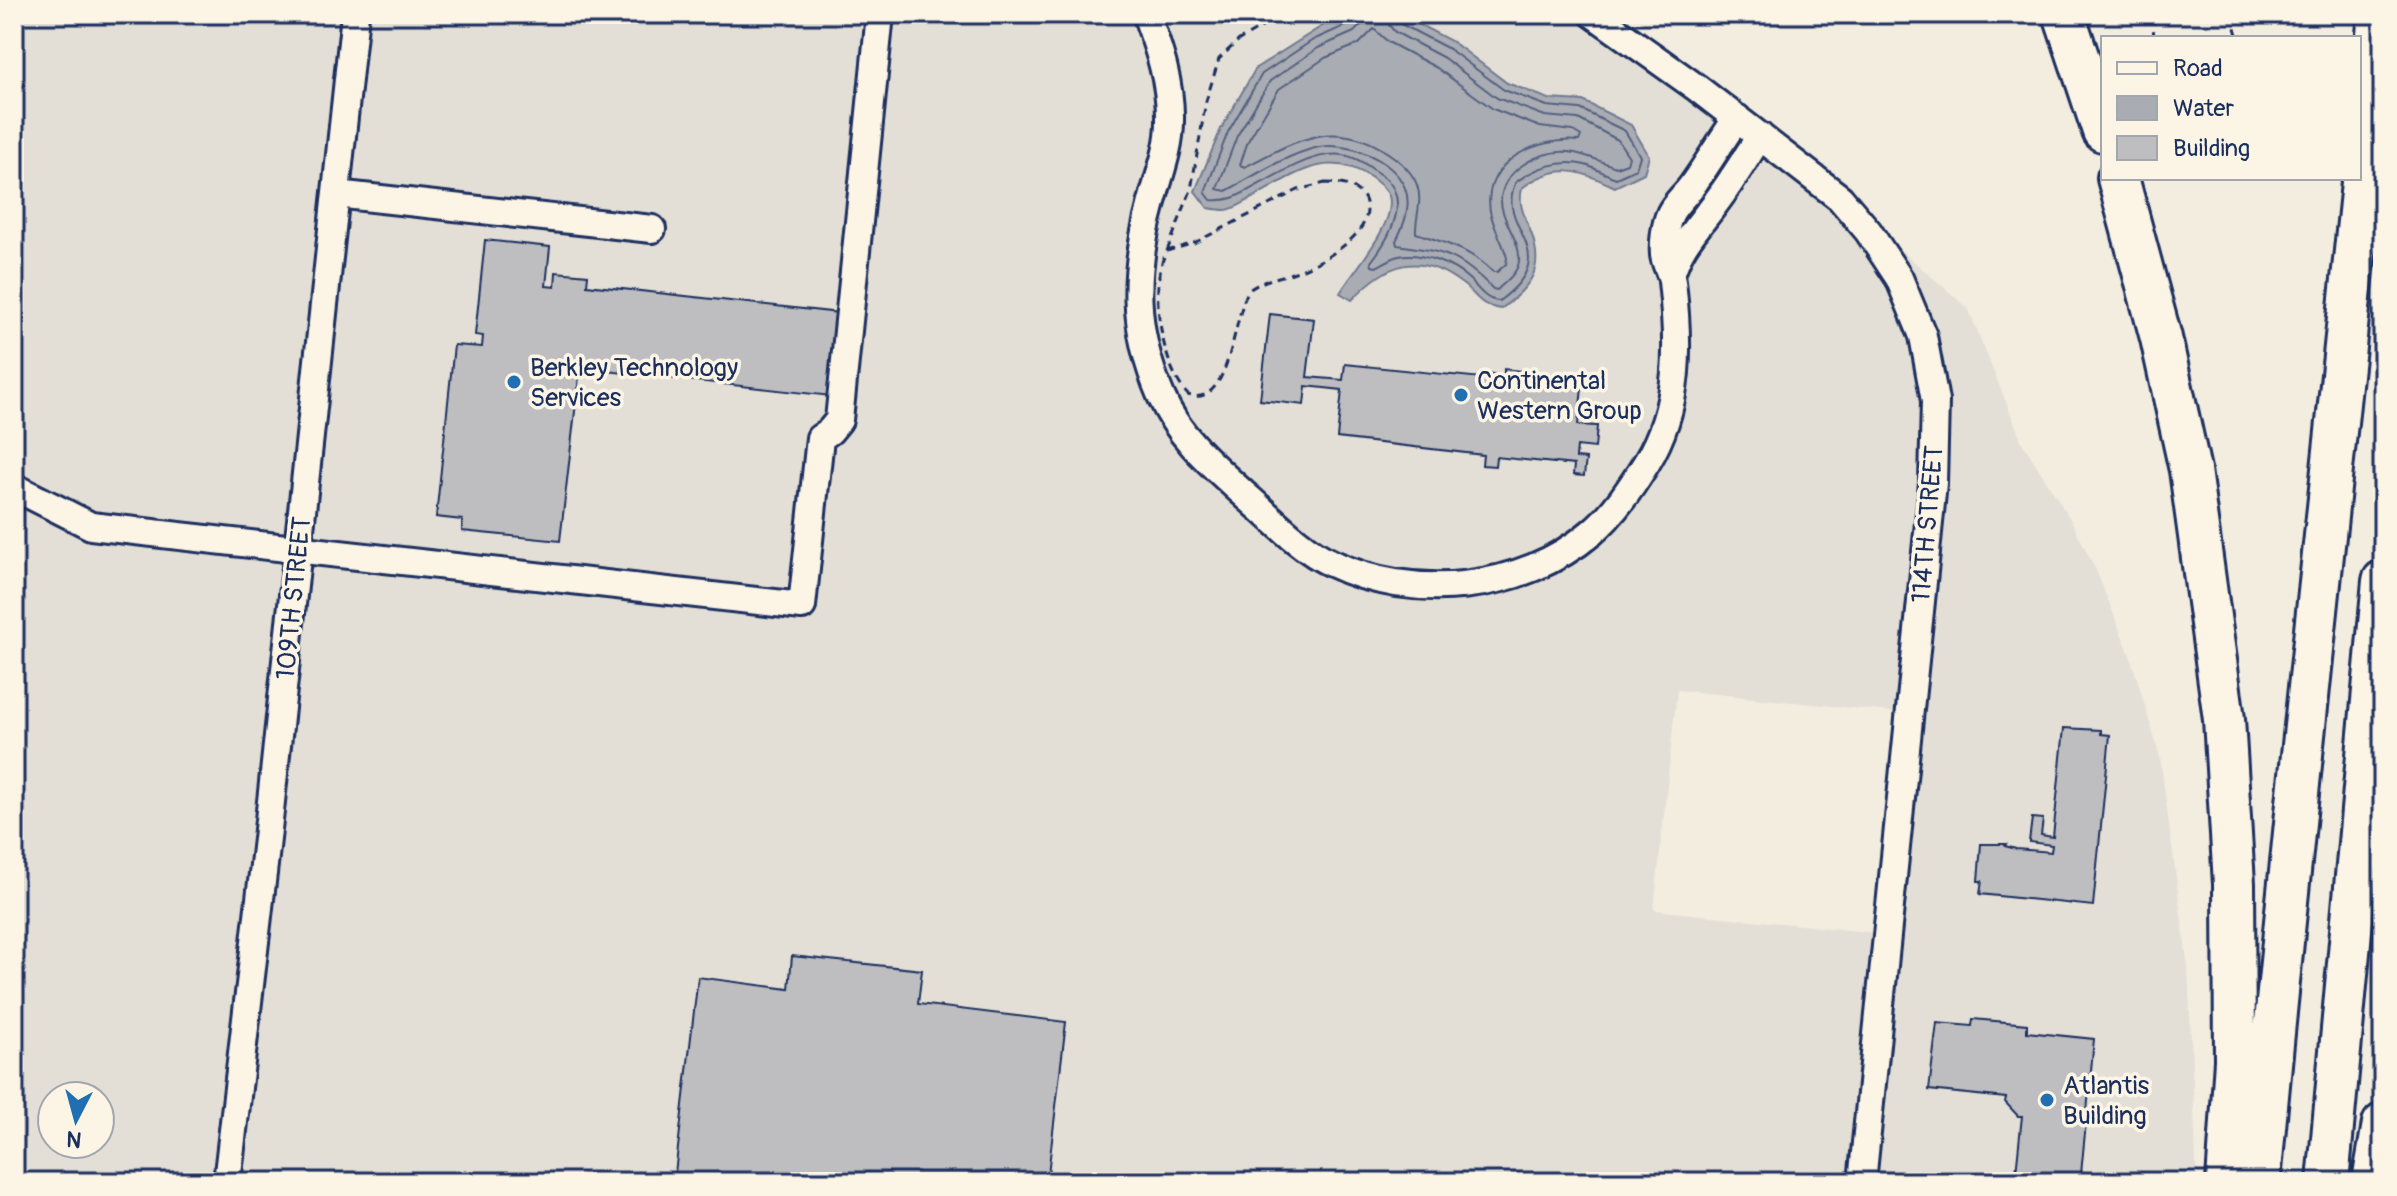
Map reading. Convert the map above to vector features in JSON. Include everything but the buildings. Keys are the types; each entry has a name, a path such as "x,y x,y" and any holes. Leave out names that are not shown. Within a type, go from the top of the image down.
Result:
{"highway":[{"path":"2064,14 2101,125"},
{"path":"2354,36 2355,14"},
{"path":"2260,1182 2379,14"},
{"path":"2119,180 2161,338 2190,470 2224,719 2234,884 2235,1028 2227,1182"},
{"path":"2346,345 2351,180"},
{"path":"2328,1182 2383,581"},
{"path":"2373,1182 2383,1124"}],"street":[{"name":"109TH STREET","path":"227,1182 355,14"},
{"path":"14,487 91,526 802,606 820,438 839,420 880,14"},
{"path":"1146,14 1160,50 1170,122 1166,156 1141,243 1137,294 1145,352 1169,416 1198,453 1297,540 1328,562 1350,572 1392,583 1439,587 1467,585 1519,572 1579,543 1624,496 1649,460 1667,416 1676,376 1678,337 1671,275 1664,257 1669,215 1737,118"},
{"name":"114TH STREET","path":"1593,14 1737,118 1840,198 1886,256 1912,304 1923,336 1935,401 1933,483 1862,1182"},
{"path":"1671,275 1674,262 1687,240 1760,136"},
{"path":"336,194 652,229"},
{"path":"207,1182 215,1168 239,1077"}],"path":[{"path":"1167,251 1194,243 1298,190 1317,184 1335,183 1359,191 1367,205 1365,222 1349,242 1305,268 1271,278 1249,290 1214,389 1201,398 1184,391 1165,344 1157,279 1159,268 1191,190 1206,101 1219,59 1239,40 1284,14"},
{"path":"2153,36 2155,14"},
{"path":"2231,14 2237,36"}],"shaded area":[{"path":"14,14 1593,14 1840,198 1968,308 2022,442 2072,522 2096,570 2130,655 2160,757 2188,967 2197,1182 14,1182","holes":["1677,690 1910,714 1887,934 1654,910"]}],"water":[{"path":"1357,14 1407,18 1453,42 1507,83 1549,99 1583,101 1631,125 1649,156 1644,173 1615,187 1568,171 1546,174 1522,188 1521,205 1535,244 1536,266 1528,284 1501,309 1483,303 1467,287 1445,273 1416,264 1390,270 1352,300 1340,293 1373,246 1390,207 1384,188 1356,169 1341,165 1312,168 1226,210 1208,208 1195,191 1221,129 1256,68 1327,23"}],"place":[{"name":"Berkley Technology Services","path":"514,382"},
{"name":"Continental Western Group","path":"1461,395"},
{"name":"Atlantis Building","path":"2047,1100"}]}
